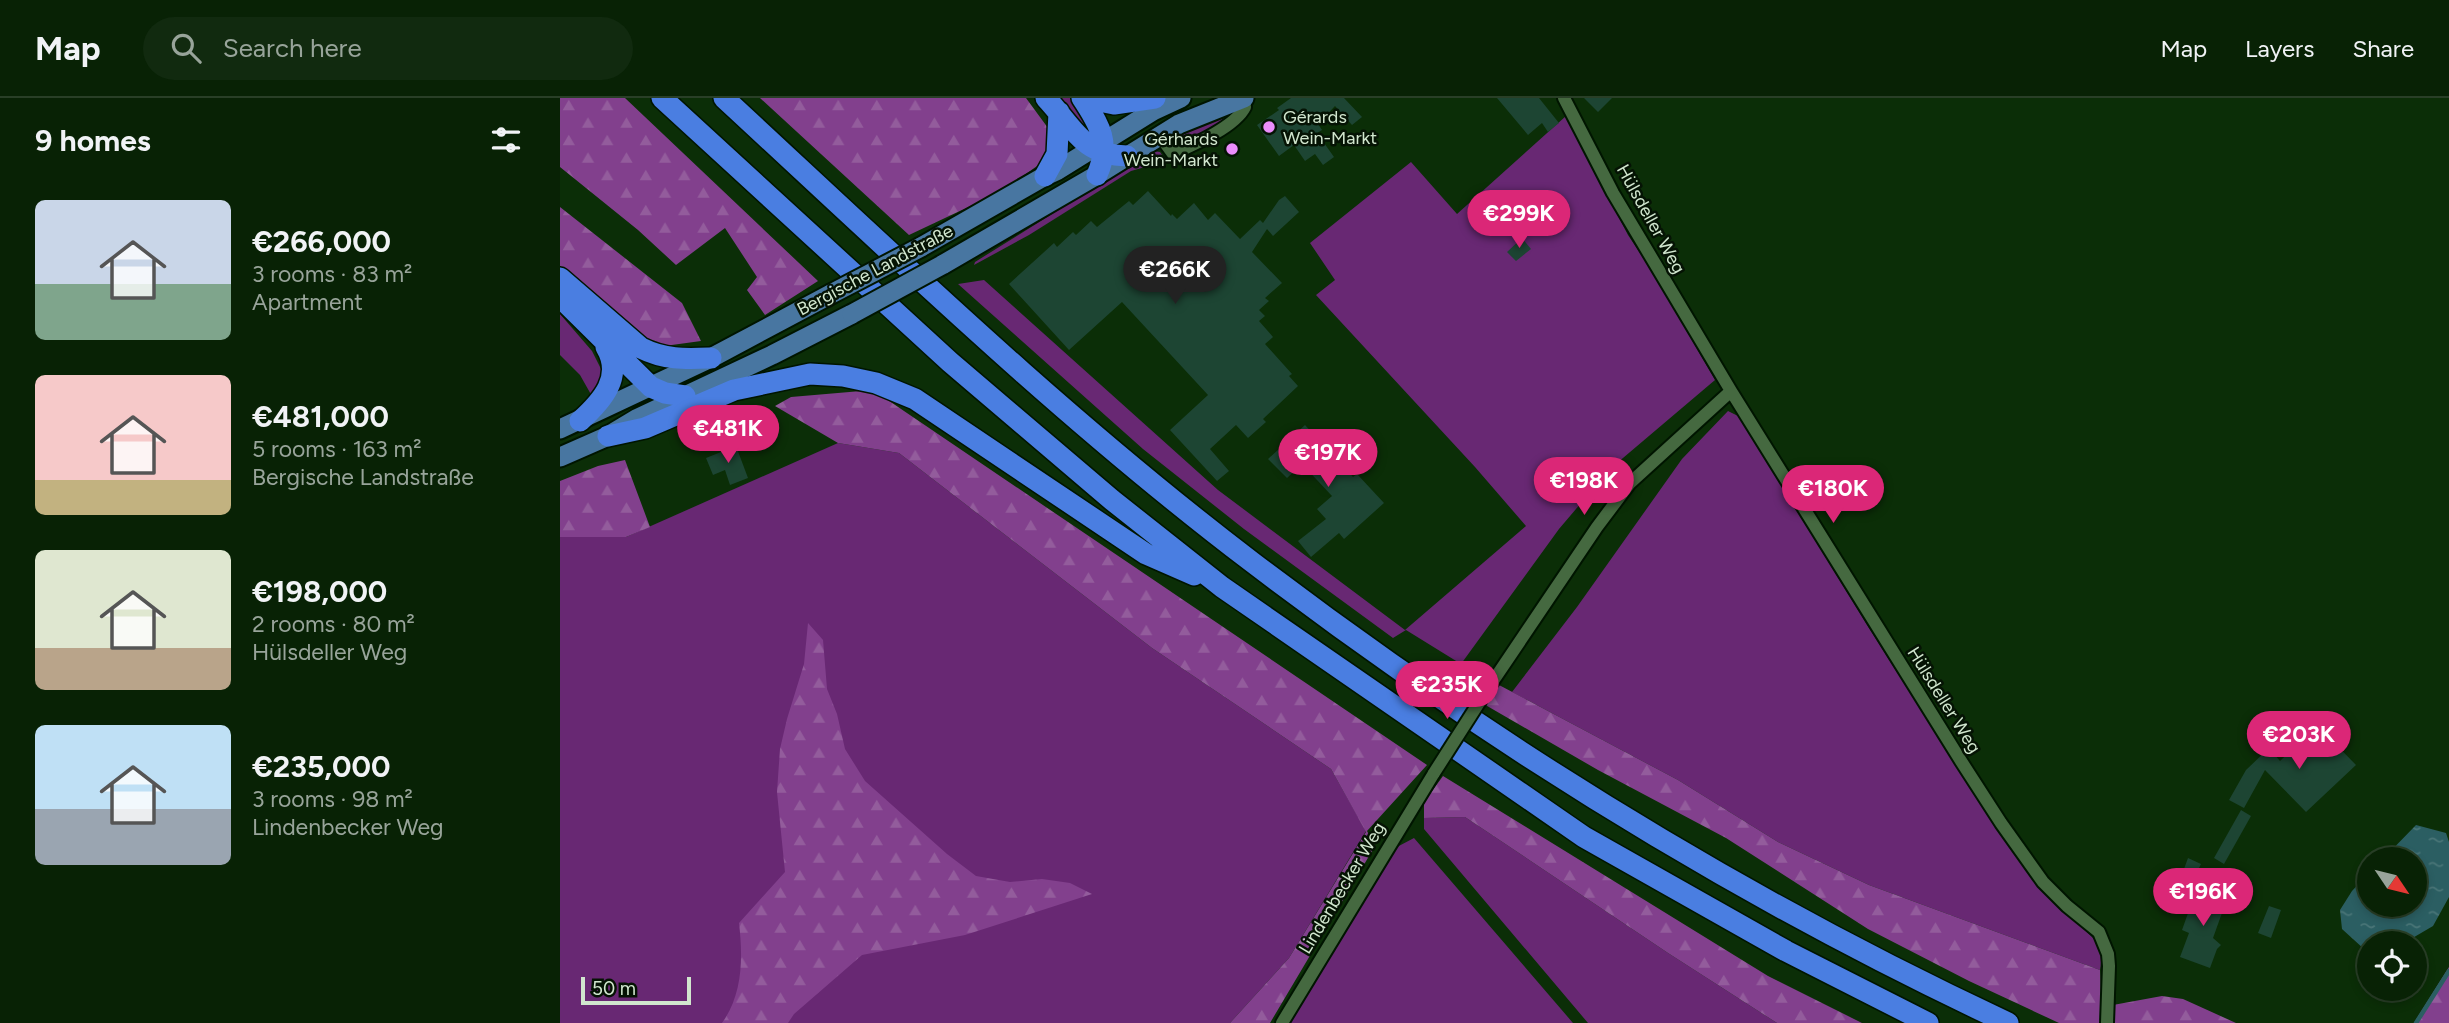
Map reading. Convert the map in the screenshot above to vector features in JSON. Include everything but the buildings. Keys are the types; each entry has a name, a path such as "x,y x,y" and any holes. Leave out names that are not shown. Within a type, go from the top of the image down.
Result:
{"highway":[{"path":"724,98 1038,387 1250,561 1380,657 1604,806 1802,920 1919,982 2008,1023"},
{"path":"1083,98 1114,104 1156,98"},
{"path":"1083,98 1096,118 1100,148 1097,175"},
{"path":"666,103 950,362 1112,500 1222,587 1584,837 1786,951 1928,1023"},
{"path":"1053,105 1100,148 1127,156"},
{"path":"1045,176 1057,154 1053,105"},
{"path":"560,278 641,348 675,359 711,358"},
{"path":"560,297 650,387 685,396"},
{"path":"580,421 598,404 611,383 614,372 612,359 601,339"},
{"path":"608,436 645,428 734,390 780,379 810,374 843,376 876,383 915,399 1146,554 1222,587"}],"main road":[{"name":"Bergische Landstraße","path":"560,429 711,358 921,247 1045,176 1100,148 1153,110 1182,98"},
{"path":"1160,135 1157,128 1160,120 1182,98"},
{"name":"Bergische Landstraße","path":"560,457 608,436 638,418 852,314 1097,175 1179,124 1243,98"}],"street":[{"name":"Hülsdeller Weg","path":"1564,98 1613,193 1731,391 2001,823 2043,882 2099,932 2109,966 2107,1023"},
{"name":"Lindenbecker Weg","path":"1282,1023 1434,773 1597,527 1630,484 1731,391"}],"shaded area":[{"path":"1059,98 1071,98 1079,104 1090,132 1081,126"},
{"path":"1224,115 1225,120 1201,135 1182,141 1176,139 1199,125"},
{"path":"1566,116 1628,235 1715,380 1610,469 1559,529 1461,664 1406,630 1393,638 1244,529 1143,449 958,284 984,280 1218,490 1405,630 1526,526 1316,295 1335,280 1310,243 1411,162 1457,214"},
{"path":"1153,151 1160,152 1166,161 1131,171 1029,235 974,265 975,262"},
{"path":"560,314 592,351 603,373 593,398 580,375 560,355"},
{"path":"1728,411 1740,417 1867,625 1996,828 2040,886 2095,940 2102,955 2100,970 1869,885 1778,842 1678,780 1512,692 1577,607 1682,459"},
{"path":"838,443 899,453 1152,648 1331,769 1366,831 1289,958 1230,1023 560,1023 560,537 626,537"},
{"path":"1465,817 1777,1023 1588,1023 1424,829 1424,818"},
{"path":"1414,838 1573,1023 1290,1023 1395,848"}],"green space":[{"path":"560,98 625,98 818,281 765,315 747,290 757,277 725,228 676,265 638,230 560,167"},
{"path":"760,98 1026,98 1048,128 1049,149 1040,164 1000,192 909,235"},
{"path":"560,207 682,303 701,341 657,347 560,266"},
{"path":"873,390 1427,765 1367,831 1375,846 1270,1023 1230,1023 1289,958 1366,832 1331,769 1152,648 899,453 838,443 775,406 791,397"},
{"path":"625,460 650,527 626,537 560,537 560,481 598,466"},
{"path":"808,623 823,640 827,689 837,714 845,749 865,781 947,854 976,876 1010,882 1042,879 1070,883 1092,894 965,935 862,955 794,1014 788,1023 722,1023 738,988 741,949 739,923 785,872 777,792 780,749 804,664"},
{"path":"1499,685 1678,780 1778,842 1869,885 2100,970 2102,1023 2059,1023 1868,929 1726,838 1598,770 1482,703"},
{"path":"1443,776 1768,976 1862,1023 1777,1023 1465,817 1424,818 1424,802"},
{"path":"2449,967 2449,1023 2414,1023"},
{"path":"2162,996 2183,999 2236,1023 2114,1023 2113,1005"}],"water":[{"path":"2416,825 2446,833 2449,842 2449,897 2433,926 2424,931 2357,931 2357,943 2342,929 2340,910 2357,886 2357,917 2427,917 2427,847 2395,847"}],"waterway":[{"path":"2416,1023 2449,971"}],"place":[{"name":"Gérards Wein-Markt","path":"1269,127"},
{"name":"Gérhards Wein-Markt","path":"1232,149"}]}
